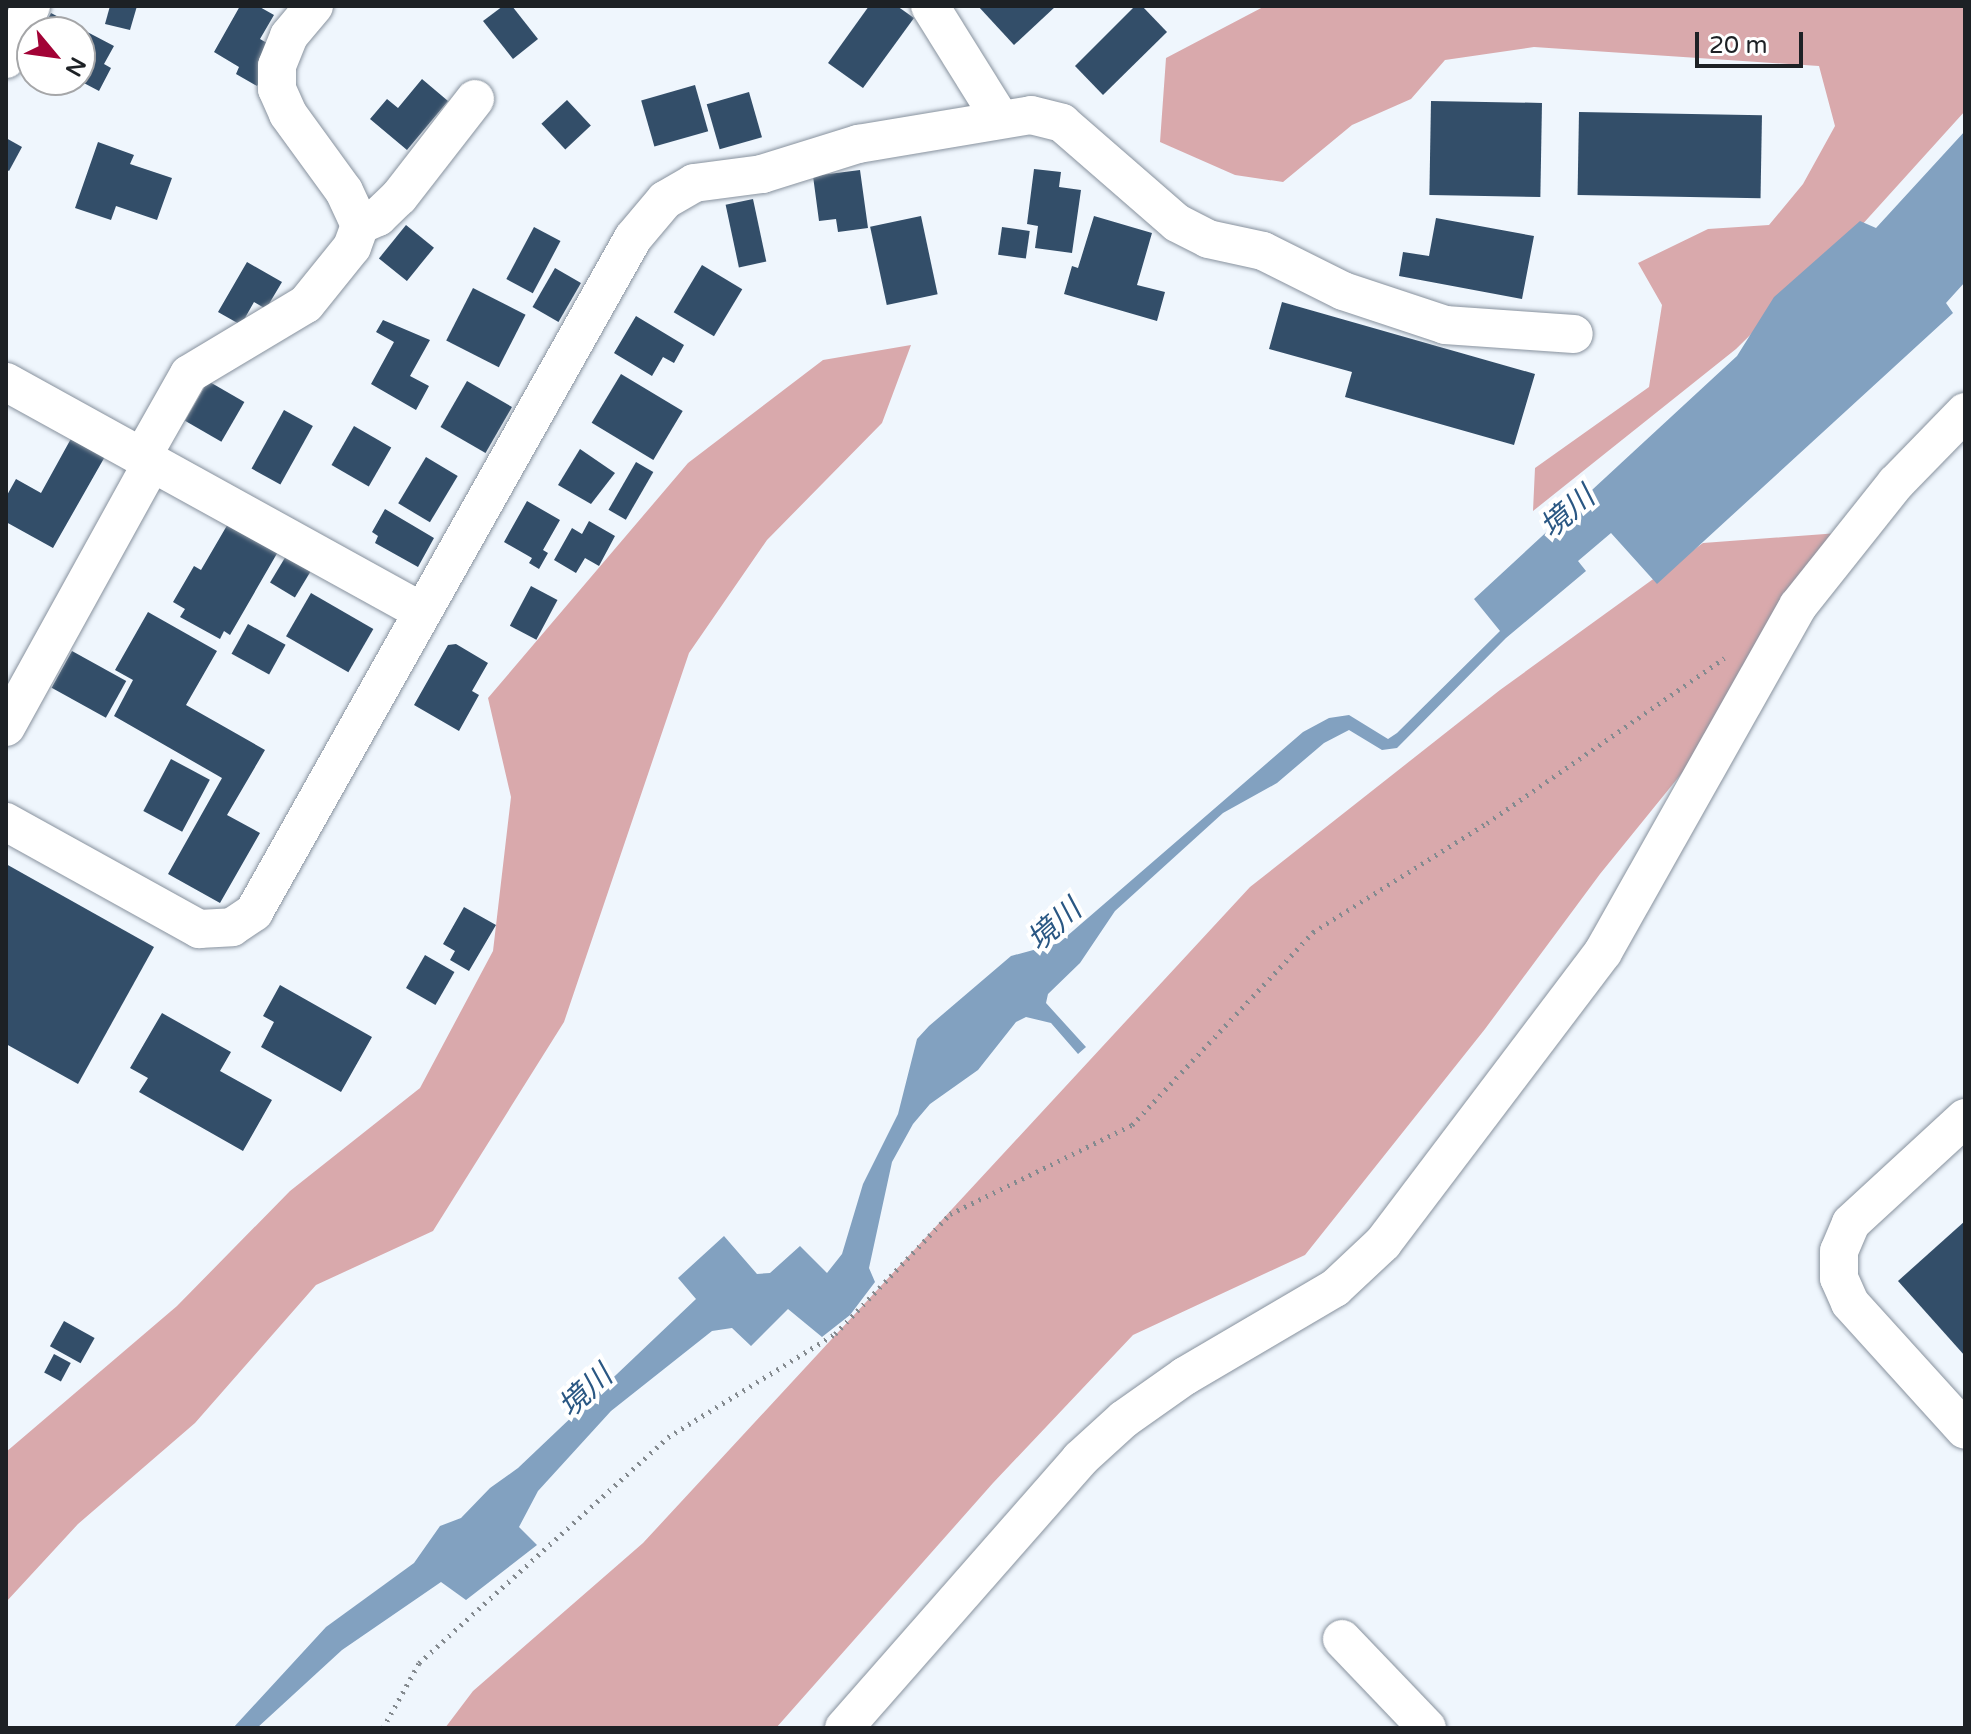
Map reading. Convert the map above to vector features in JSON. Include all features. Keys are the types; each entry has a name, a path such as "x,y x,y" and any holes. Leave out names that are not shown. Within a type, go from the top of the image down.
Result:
{"street":[{"path":"6,59 31,6"},
{"path":"6,727 189,374 306,304 352,247 360,225 344,191 288,114 277,89 277,66 289,36 314,6"},
{"path":"930,6 999,117"},
{"path":"360,225 378,217 399,197 475,99"},
{"path":"6,822 199,929 232,927 262,901 421,611 633,238 665,200 694,183 762,174 858,144 999,117 1031,115 1062,123 1185,228 1263,251 1343,291 1445,325 1574,334"},
{"path":"6,382 421,611"},
{"path":"844,1728 1080,1459 1124,1419 1185,1376 1335,1288 1383,1243 1603,952 1798,606 1896,483 1965,412"},
{"path":"1965,1118 1851,1223 1839,1251 1839,1278 1850,1303 1965,1430"},
{"path":"1342,1639 1427,1728"}],"path":[{"path":"383,1728 419,1663 668,1437 835,1334 950,1214 1132,1125 1313,932 1487,823 1733,651"}],"shaded area":[{"path":"1265,6 1965,6 1965,111 1860,227 1736,349 1533,511 1535,468 1649,387 1662,305 1638,263 1708,229 1769,225 1803,184 1835,126 1819,66 1534,47 1445,60 1411,99 1352,125 1283,182 1235,175 1160,142 1166,58"},
{"path":"911,345 882,423 767,540 689,653 564,1022 433,1231 316,1285 195,1423 78,1524 6,1602 6,1452 177,1306 290,1191 420,1088 493,951 511,797 488,698 688,463 823,360"},
{"path":"1879,530 1600,874 1485,1029 1305,1255 1133,1335 993,1483 776,1728 445,1728 473,1691 643,1543 1250,887 1500,690 1703,543"}],"water":[{"name":"境川","path":"1965,131 1965,282 1946,303 1953,313 1657,584 1611,533 1578,561 1586,571 1506,638 1397,748 1382,750 1349,730 1324,743 1277,783 1223,813 1115,911 1080,963 1048,994 1046,1003 1086,1047 1078,1054 1051,1023 1026,1017 1016,1022 978,1070 930,1104 913,1124 892,1162 869,1268 875,1282 850,1315 822,1337 788,1309 751,1346 732,1328 712,1331 611,1411 538,1491 519,1527 537,1545 466,1600 441,1582 342,1650 257,1728 233,1728 326,1627 414,1563 440,1526 461,1518 490,1488 518,1468 696,1299 678,1278 724,1236 757,1274 770,1273 800,1246 827,1273 842,1254 863,1184 898,1114 917,1039 929,1026 1011,956 1059,943 1303,732 1329,718 1349,715 1388,739 1397,733 1500,631 1474,599 1737,356 1774,297 1860,221 1876,228"}],"building":[{"path":"110,6 137,6 130,30 105,24"},
{"path":"240,6 258,6 274,15 260,39 279,50 257,86 236,74 239,67 214,52"},
{"path":"503,6 512,6 538,39 513,59 483,21"},
{"path":"869,6 897,6 914,18 863,88 828,63"},
{"path":"978,6 1056,6 1014,45"},
{"path":"1135,6 1142,6 1167,32 1103,95 1075,66"},
{"path":"96,37 114,46 104,64 111,68 99,91 96,89"},
{"path":"422,79 448,101 407,150 370,119 387,99 398,108"},
{"path":"695,85 708,131 654,147 641,100"},
{"path":"749,92 762,137 720,149 707,104"},
{"path":"567,100 591,126 565,149 541,124"},
{"path":"1431,101 1542,103 1540,197 1429,195"},
{"path":"1579,112 1762,115 1761,198 1578,195"},
{"path":"6,138 22,147 9,171 6,169"},
{"path":"98,142 134,155 130,164 172,178 157,220 116,206 111,220 75,208"},
{"path":"1034,169 1061,172 1059,187 1081,190 1072,253 1035,248 1038,226 1027,224"},
{"path":"860,170 868,228 838,232 836,219 819,221 813,176"},
{"path":"753,199 766,262 739,267 726,205"},
{"path":"921,216 938,294 887,305 870,227"},
{"path":"1094,216 1152,233 1137,285 1165,292 1157,321 1064,294 1072,266 1078,268"},
{"path":"1436,218 1534,236 1522,299 1399,276 1403,252 1429,256"},
{"path":"406,225 434,248 407,281 379,258"},
{"path":"534,227 560,241 533,293 506,279"},
{"path":"1002,227 1030,231 1026,259 998,255"},
{"path":"247,262 282,282 266,309 254,302 241,325 218,312"},
{"path":"702,265 742,289 714,336 674,312"},
{"path":"555,268 581,283 558,322 532,307"},
{"path":"473,288 526,315 499,367 446,341"},
{"path":"1282,302 1535,374 1514,445 1345,397 1352,372 1269,349"},
{"path":"636,316 684,345 674,363 663,357 652,376 614,353"},
{"path":"383,320 430,340 410,376 429,386 416,410 371,384 394,342 376,332"},
{"path":"621,374 683,411 653,460 592,423"},
{"path":"208,381 244,402 221,442 185,421"},
{"path":"467,381 512,407 486,453 440,427"},
{"path":"284,410 313,426 280,485 252,469"},
{"path":"354,426 391,448 369,486 332,465"},
{"path":"73,435 107,453 53,548 6,522 6,497 16,479 41,493"},
{"path":"580,449 615,473 591,504 558,485"},
{"path":"426,457 458,476 430,522 398,503"},
{"path":"636,462 653,472 626,520 608,510"},
{"path":"527,501 560,520 543,550 548,553 539,569 529,563 532,558 504,542"},
{"path":"385,509 434,538 418,567 375,543 378,536 372,532"},
{"path":"589,521 615,536 599,566 585,558 576,573 554,560 572,528 582,534"},
{"path":"229,522 279,550 230,635 224,631 220,639 180,617 185,609 173,602 194,566 201,570"},
{"path":"286,556 311,571 295,598 270,583"},
{"path":"531,586 557,600 536,640 510,626"},
{"path":"311,593 373,629 348,672 286,636"},
{"path":"148,612 217,651 186,705 265,750 227,815 260,833 220,903 168,874 222,778 114,716 133,680 115,670"},
{"path":"248,624 286,645 269,675 232,654"},
{"path":"456,644 488,663 472,691 479,695 459,731 414,705 448,645"},
{"path":"72,651 126,681 106,718 52,688"},
{"path":"171,759 210,780 182,832 143,811"},
{"path":"6,864 154,947 78,1084 6,1044"},
{"path":"464,907 496,925 469,971 450,960 455,951 443,944"},
{"path":"425,955 454,972 435,1005 406,988"},
{"path":"280,985 372,1037 341,1092 261,1047 274,1022 263,1016"},
{"path":"162,1013 231,1052 220,1071 272,1100 243,1151 139,1092 148,1078 130,1068"},
{"path":"1965,1221 1965,1356 1898,1281"},
{"path":"64,1321 95,1338 81,1363 50,1346"},
{"path":"54,1354 71,1363 61,1381 44,1373"}]}
